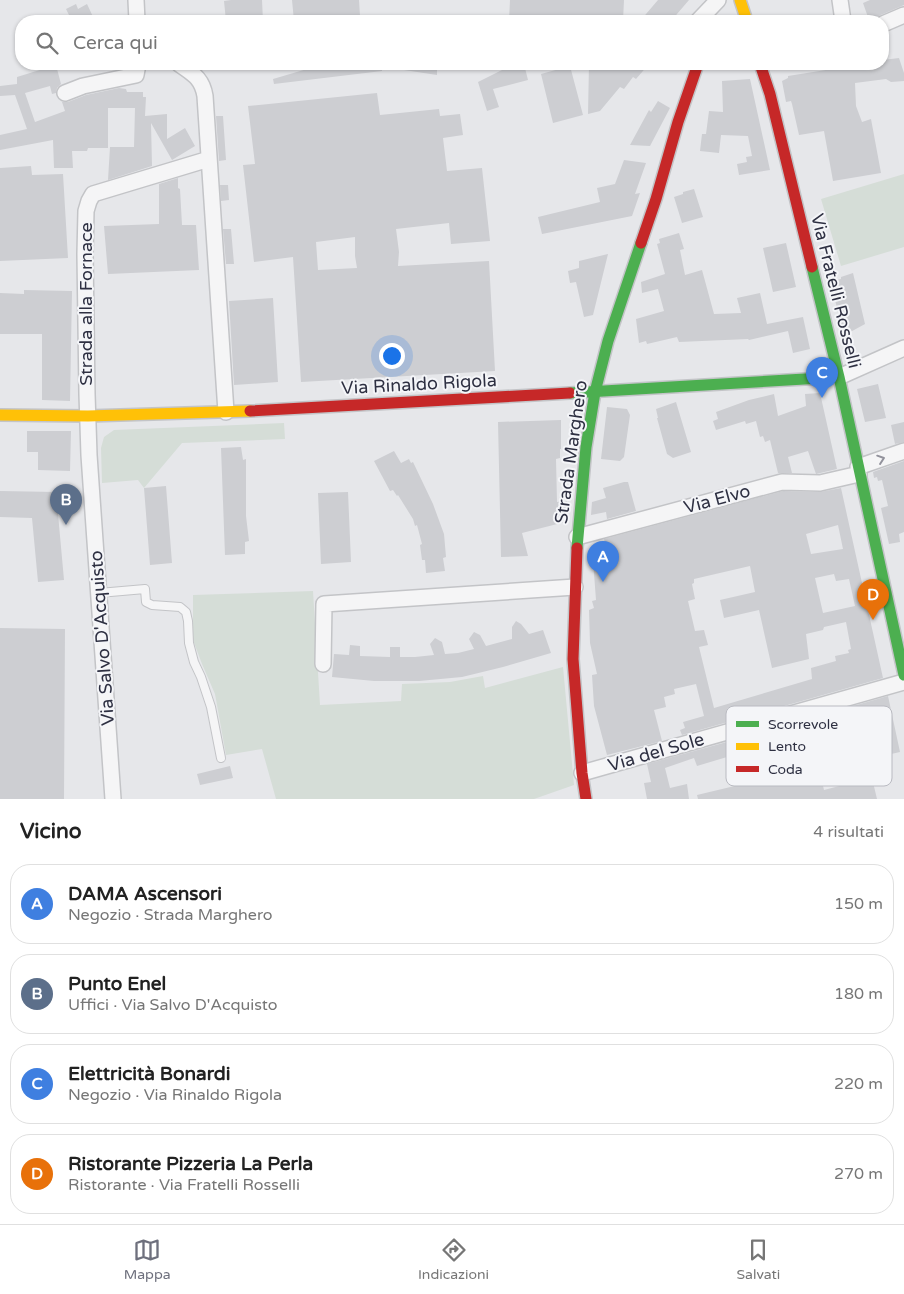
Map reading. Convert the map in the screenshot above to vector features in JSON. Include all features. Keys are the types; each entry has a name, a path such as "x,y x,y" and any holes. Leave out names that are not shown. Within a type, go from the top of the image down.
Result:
{"street":[{"path":"136,0 137,15"},
{"path":"704,15 718,0"},
{"path":"740,0 745,15"},
{"path":"840,0 842,15"},
{"path":"889,21 904,15"},
{"path":"65,93 83,86 136,75 137,70"},
{"path":"187,70 198,78 203,86 205,96 226,412"},
{"name":"Strada Marghero","path":"586,799 582,773 573,659 577,537 586,446 594,392 608,341 653,208 678,122 696,70"},
{"name":"Via Fratelli Rosselli","path":"762,70 770,94 839,378 904,675"},
{"name":"Strada alla Fornace","path":"88,416 85,254 86,211 89,201 93,194 209,159"},
{"path":"839,378 904,348"},
{"name":"Via Rinaldo Rigola","path":"0,415 88,416 226,412 839,378"},
{"name":"Via Salvo D'Acquisto","path":"88,416 89,455 113,799"},
{"name":"Via Elvo","path":"577,537 782,482 820,483 904,451"},
{"path":"323,664 324,604 575,587"},
{"name":"Via del Sole","path":"819,706 904,682"},
{"name":"Via del Sole","path":"582,773 726,732"}],"lane":[{"path":"99,593 145,589 146,602 152,605 180,606 186,612 189,643 211,707 221,758"}],"shaded area":[{"path":"904,174 904,247 841,266 821,199"},
{"path":"284,423 285,439 182,443 144,488 138,480 102,483 101,448 104,437 114,430"},
{"path":"313,591 320,705 401,701 402,684 450,682 483,676 485,688 563,667 574,785 534,799 276,799 262,749 226,755 215,694 193,640 193,595"}],"building":[{"path":"262,0 263,15 225,15 224,1"},
{"path":"292,0 359,0 360,15 293,15"},
{"path":"510,0 624,0 623,15 509,15"},
{"path":"658,0 689,0 676,15 645,15"},
{"path":"870,0 904,0 904,5 881,15 867,15 863,3"},
{"path":"76,4 78,9 87,4 92,15 69,15 66,9"},
{"path":"899,58 904,73 904,81 891,82 886,79 855,83 856,106 862,122 871,119 881,173 833,181 824,131 799,135 792,104 791,101 786,102 782,81 788,78 788,76 826,70 889,70 889,59"},
{"path":"40,70 57,70 61,84 57,88 56,93 52,94 50,86 25,93 35,122 65,111 62,102 119,88 126,89 127,92 143,92 143,97 146,97 145,116 167,114 167,139 185,128 195,146 172,160 151,123 152,166 108,180 110,147 134,147 135,108 108,108 108,148 88,148 87,151 72,151 73,168 54,168 53,140 0,150 0,135 27,129 15,95 0,96 0,86 17,84 17,77"},
{"path":"304,70 382,70 274,84 273,79"},
{"path":"404,70 437,70 437,75"},
{"path":"502,70 526,70 528,80 493,89 499,107 487,111 478,82"},
{"path":"556,70 571,70 583,115 553,123 541,74"},
{"path":"589,70 644,70 636,79 633,77 624,89 620,87 600,111 588,114"},
{"path":"750,79 770,170 739,175 737,164 747,162 746,157 752,156 748,136 721,135 719,153 700,151 702,134 706,134 709,111 723,112 722,81"},
{"path":"377,93 380,115 439,109 440,116 460,114 463,135 443,138 447,171 482,168 490,241 451,244 449,223 396,229 399,252 398,266 489,261 495,371 301,382 293,257 254,262 243,165 255,164 248,106","holes":["355,237 357,268 318,270 316,242"]},
{"path":"658,101 670,108 650,146 630,145 649,110 651,112"},
{"path":"216,116 223,116 226,160 219,161"},
{"path":"624,160 646,163 635,194 640,193 632,216 542,234 538,217 600,202 597,188 615,184"},
{"path":"31,166 32,175 63,174 68,258 0,261 0,168"},
{"path":"178,178 182,225 196,225 199,270 108,274 104,226 159,224 159,184"},
{"path":"220,185 228,185 229,200 221,201"},
{"path":"694,189 703,217 682,223 674,197"},
{"path":"223,229 231,229 234,264 226,264"},
{"path":"679,233 684,249 680,250 685,275 702,270 714,314 741,313 737,298 760,293 767,324 803,317 810,349 793,353 788,331 749,340 679,342 677,337 647,344 646,341 639,343 636,319 664,311 658,289 642,293 641,282 665,274 657,244 660,243 659,239"},
{"path":"786,243 796,287 773,292 763,248"},
{"path":"608,254 593,315 584,317 576,282 570,283 568,271 579,268 579,261"},
{"path":"853,273 865,324 843,336 831,281 841,279 841,277"},
{"path":"24,290 72,291 70,401 42,400 42,334 0,334 0,293 24,294"},
{"path":"273,298 278,382 234,385 229,301"},
{"path":"878,384 886,418 865,422 857,389"},
{"path":"820,393 837,469 816,474 808,451 788,457 792,473 778,473 770,440 765,442 763,436 760,437 756,421 746,424 745,421 716,430 713,421 718,419 716,412 749,400 774,394 778,416 806,406 805,394"},
{"path":"676,402 691,452 673,458 667,454 656,409"},
{"path":"607,407 627,409 630,415 624,457 620,461 601,459"},
{"path":"561,420 560,458 556,459 557,502 567,501 565,522 522,533 528,556 501,557 498,422"},
{"path":"904,422 904,442 895,444 891,425"},
{"path":"27,431 71,431 70,471 38,470 38,452 27,452"},
{"path":"241,447 243,460 246,459 246,516 249,541 245,542 245,554 225,555 221,448"},
{"path":"394,451 401,463 409,459 411,463 413,462 433,504 444,534 446,557 443,558 445,571 426,573 425,560 422,560 420,545 422,544 417,525 415,526 413,519 398,495 393,490 390,491 374,461"},
{"path":"904,461 904,532 899,534 900,542 889,544 881,508 888,506 882,480 878,481 877,477 874,478 873,472"},
{"path":"628,482 636,511 607,519 606,512 591,515 592,502 606,498 603,488"},
{"path":"166,486 172,563 150,565 144,488"},
{"path":"841,488 883,678 784,706 726,706 726,723 682,735 680,730 685,728 683,722 704,716 696,684 674,689 675,694 664,697 666,707 654,710 662,741 607,755 594,706 592,675 597,674 590,643 589,610 594,608 592,601 596,600 593,560 608,556 604,539 783,491 820,492","holes":["838,525 843,549 811,554 806,534","750,566 755,592 720,600 724,618 759,610 772,668 809,659 806,634 823,630 824,627 846,622 851,649 848,650 849,653 835,656 836,661 811,668 812,679 714,708 699,647 708,645 704,630 695,631 688,601 695,599 692,584 694,579","834,574 836,581 849,579 855,606 823,613 815,578"]},
{"path":"0,491 56,492 64,580 38,582 32,518 0,517"},
{"path":"348,492 351,562 321,564 318,493"},
{"path":"516,621 529,634 543,630 551,653 462,677 419,681 374,681 332,677 334,654 349,655 350,645 360,646 360,656 390,657 390,647 400,647 400,657 415,657 434,655 430,644 435,638 442,642 445,654 458,653 474,649 469,639 474,632 480,635 486,646 512,639 512,627"},
{"path":"0,628 65,629 64,799 0,799"},
{"path":"888,696 890,706 853,706"},
{"path":"892,715 900,752 892,754"},
{"path":"726,742 726,757 697,766 694,758 665,768 670,788 687,784 689,799 647,799 644,783 651,782 647,764"},
{"path":"230,766 233,778 200,785 197,774"},
{"path":"735,786 823,786 824,790 839,786 874,786 877,799 698,799 697,795"}],"traffic: fast":[{"path":"577,548 586,447 595,392 608,341 641,243"},
{"path":"812,267 839,377 904,675"},
{"path":"570,393 839,377"}],"traffic: slow":[{"path":"740,0 745,15"},
{"path":"0,415 88,416 250,411"}],"traffic: jam":[{"path":"641,243 696,70"},
{"path":"762,70 770,94 812,267"},
{"path":"250,411 570,393"},
{"path":"577,548 573,659 582,773 586,799"}],"place":[{"name":"Elettricità Bonardi","path":"822,398"},
{"name":"Punto Enel","path":"66,525"},
{"name":"DAMA Ascensori","path":"603,582"},
{"name":"Ristorante Pizzeria La Perla","path":"873,620"}]}
